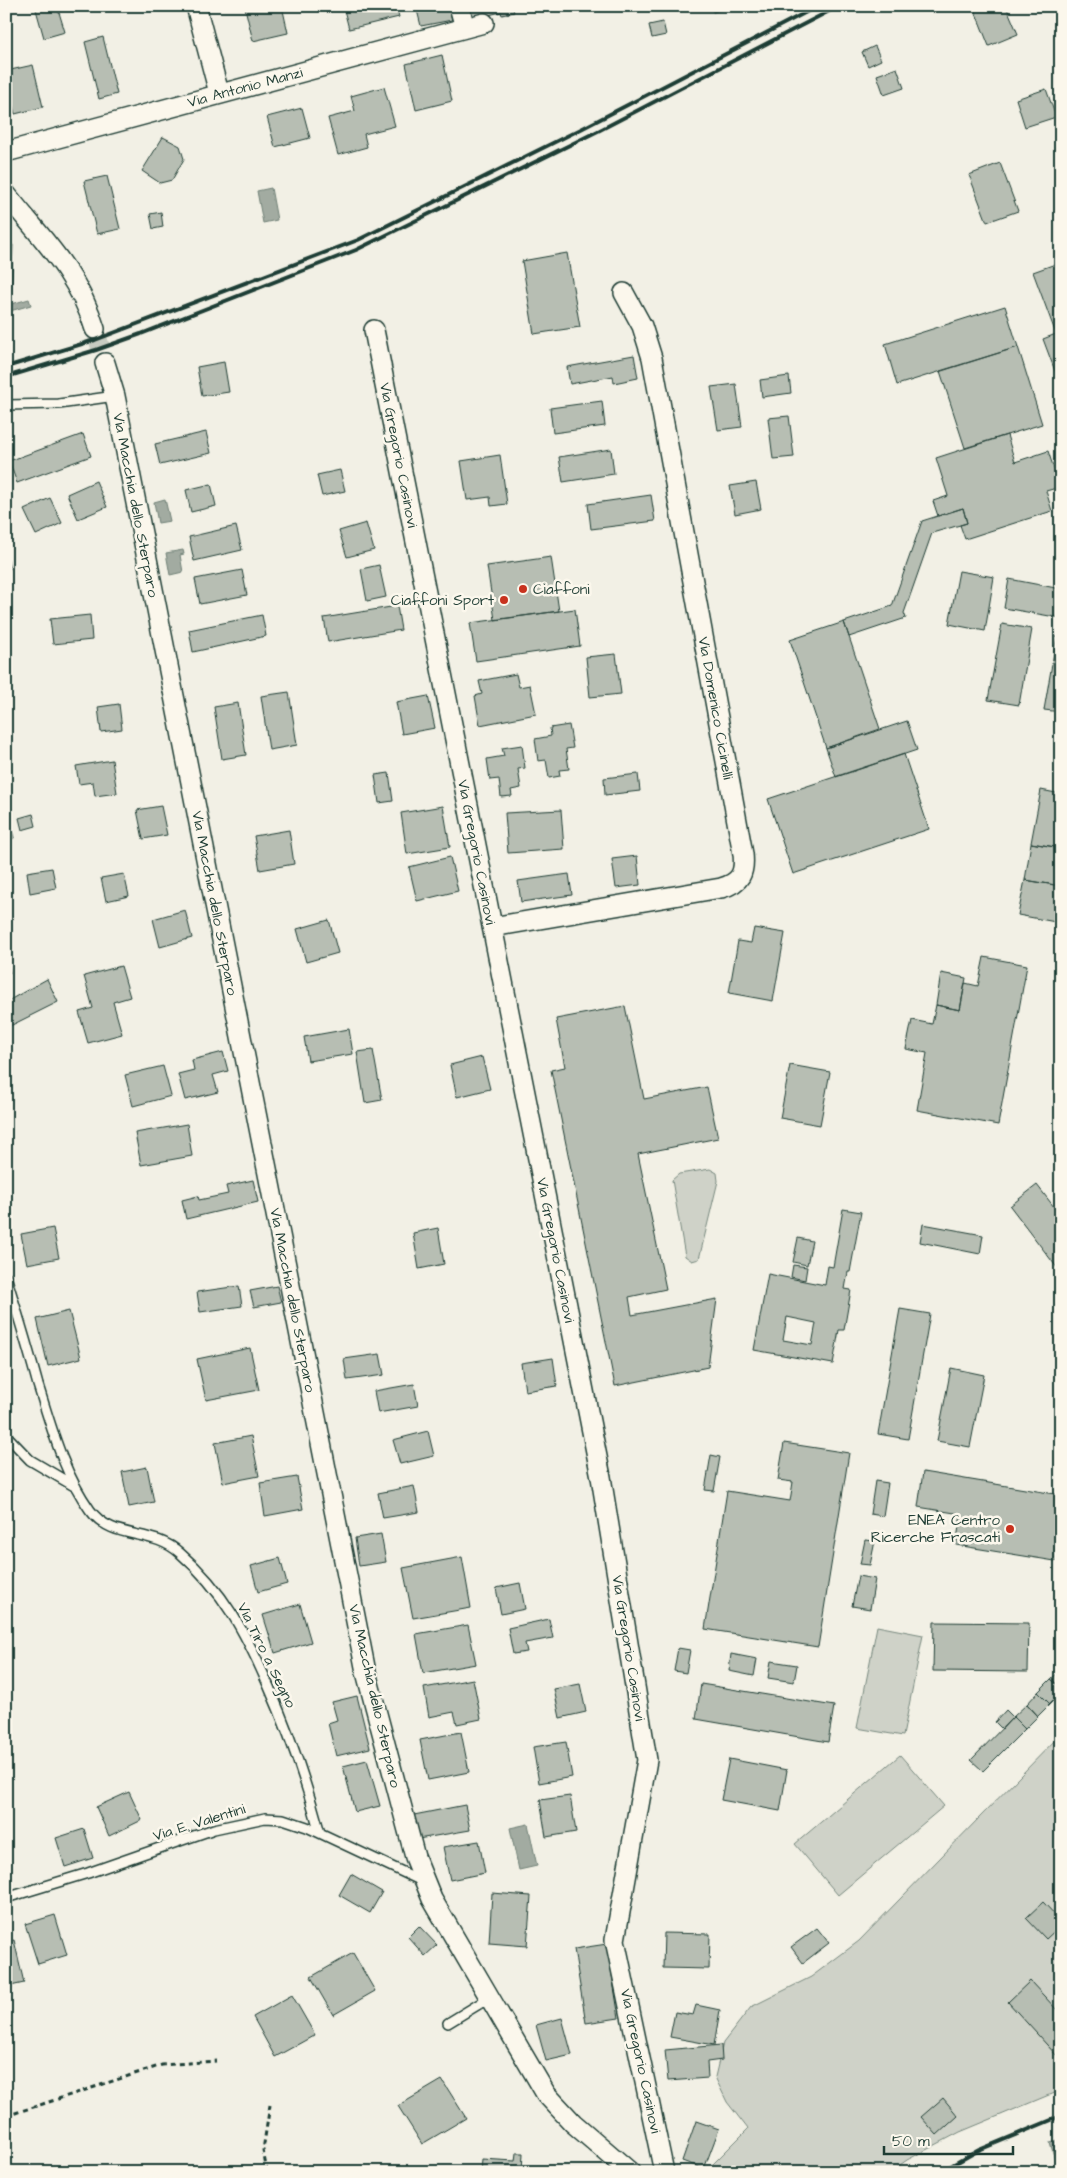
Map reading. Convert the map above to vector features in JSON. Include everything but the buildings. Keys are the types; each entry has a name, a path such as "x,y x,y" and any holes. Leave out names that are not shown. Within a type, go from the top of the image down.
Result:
{"street":[{"path":"196,6 219,93"},
{"path":"460,6 465,28"},
{"name":"Via Antonio Manzi","path":"6,152 484,23"},
{"path":"6,194 73,278 85,299 95,329"},
{"name":"Via Domenico Cicinelli","path":"492,927 722,888 737,881 743,872 743,854 652,358 642,326 624,293"},
{"name":"Via Gregorio Casinovi","path":"374,330 601,1477 647,1760 615,1940 664,2172"},
{"name":"Via Macchia dello Sterparo","path":"105,363 115,396 366,1672 409,1835 424,1882 534,2076 552,2102 630,2172"}],"lane":[{"path":"6,404 59,404 115,396"},
{"name":"Via Tiro a Segno","path":"6,1276 55,1440 64,1464 76,1487 95,1515 106,1524 122,1531 157,1538 180,1553 216,1589 229,1606 253,1651 290,1734 305,1777 320,1833"},
{"path":"6,1435 30,1460 76,1487"},
{"name":"Via E. Valentini","path":"6,1898 242,1822 275,1818 299,1823 424,1882"},
{"path":"448,2023 489,1998"}],"path":[{"path":"6,2116 162,2065 216,2061"},
{"path":"267,2172 263,2150 270,2105"}],"shaded area":[{"path":"271,188 277,220 263,223 257,191"},
{"path":"29,299 31,305 10,311 8,305"},
{"path":"165,499 170,521 158,523 154,502"},
{"path":"183,550 184,554 180,555 183,572 170,575 166,553"},
{"path":"710,1169 717,1173 718,1181 699,1259 692,1261 685,1256 672,1180 679,1174"},
{"path":"877,1626 923,1635 903,1736 857,1728"},
{"path":"1061,1734 1061,1864 1056,1868 1061,1873 1061,2090 960,2132 907,2160 890,2172 705,2172 748,2129 727,2102 715,2077 723,2043 751,2007 811,1977 859,1941"},
{"path":"900,1755 944,1806 838,1895 795,1844"},
{"path":"528,1824 537,1866 519,1870 510,1828"},
{"path":"1061,2139 1061,2167 1057,2167 1050,2142"}],"tunnel":[{"path":"95,329 105,363"}],"railway":[{"path":"6,367 95,340 358,240 583,128 818,6"},
{"path":"6,377 96,350 141,334 356,250 598,131 839,6"},
{"path":"940,2172 979,2150 1061,2116"}],"place":[{"name":"Ciaffoni","path":"523,589"},
{"name":"Ciaffoni Sport","path":"504,600"},
{"name":"ENEA Centro Ricerche Frascati","path":"1010,1529"}]}
